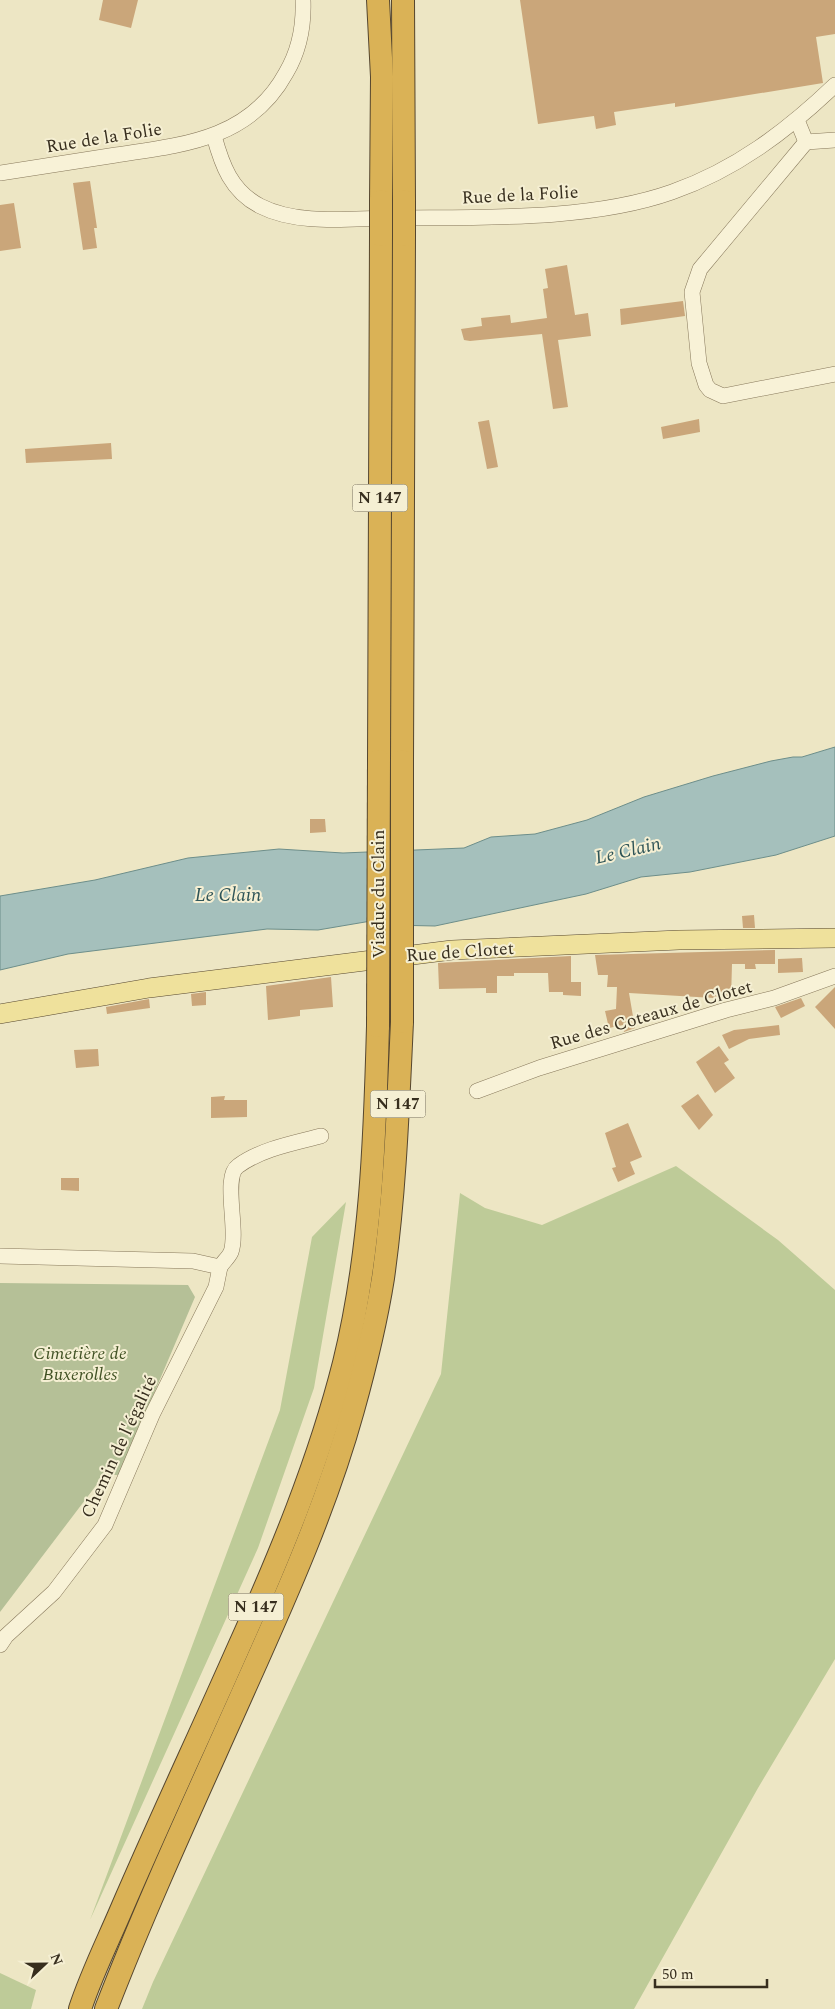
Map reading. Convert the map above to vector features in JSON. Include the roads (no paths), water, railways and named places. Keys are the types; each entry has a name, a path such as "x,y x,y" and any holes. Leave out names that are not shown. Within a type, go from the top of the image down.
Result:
{"highway":[{"name":"Viaduc du Clain","path":"80,2006 272,1569 298,1505 330,1413 344,1361 366,1240 376,1116 378,1026 382,77 378,0"},
{"name":"Viaduc du Clain","path":"106,2009 169,1855 294,1577 320,1513 353,1411 376,1317 383,1276 392,1199 402,1022 403,0"}],"main road":[{"name":"Rue de Clotet","path":"0,1014 149,988 452,950 680,940 835,938"}],"street":[{"name":"Rue de la Folie","path":"0,173 153,150 214,136 236,126 263,106 283,80 296,50 302,28 302,0"},
{"name":"Rue de la Folie","path":"214,136 226,173 235,186 246,197 277,213 314,218 506,217 592,209 639,202 673,192 721,172 784,131 835,85"},
{"path":"797,120 806,142"},
{"path":"835,140 806,142 700,269 692,292 699,363 706,385 710,390 723,396 835,374"},
{"name":"Rue des Coteaux de Clotet","path":"477,1091 539,1068 726,1010 774,998 835,976"},
{"name":"Chemin de l'égalité","path":"0,1645 6,1636 54,1592 105,1525 152,1415 216,1287 220,1267 231,1253 235,1236 231,1176 236,1166 273,1149 321,1136"},
{"path":"0,1256 193,1261 220,1267"}],"water":[{"name":"Le Clain","path":"835,747 835,836 776,855 690,872 641,877 586,894 435,926 389,925 371,921 318,930 267,929 68,954 0,970 0,896 95,880 188,858 279,849 343,853 464,848 491,837 535,834 587,820 644,797 713,776 771,761 802,757"}],"park label":[{"name":"Cimetière de Buxerolles","path":"80,1364"}]}
